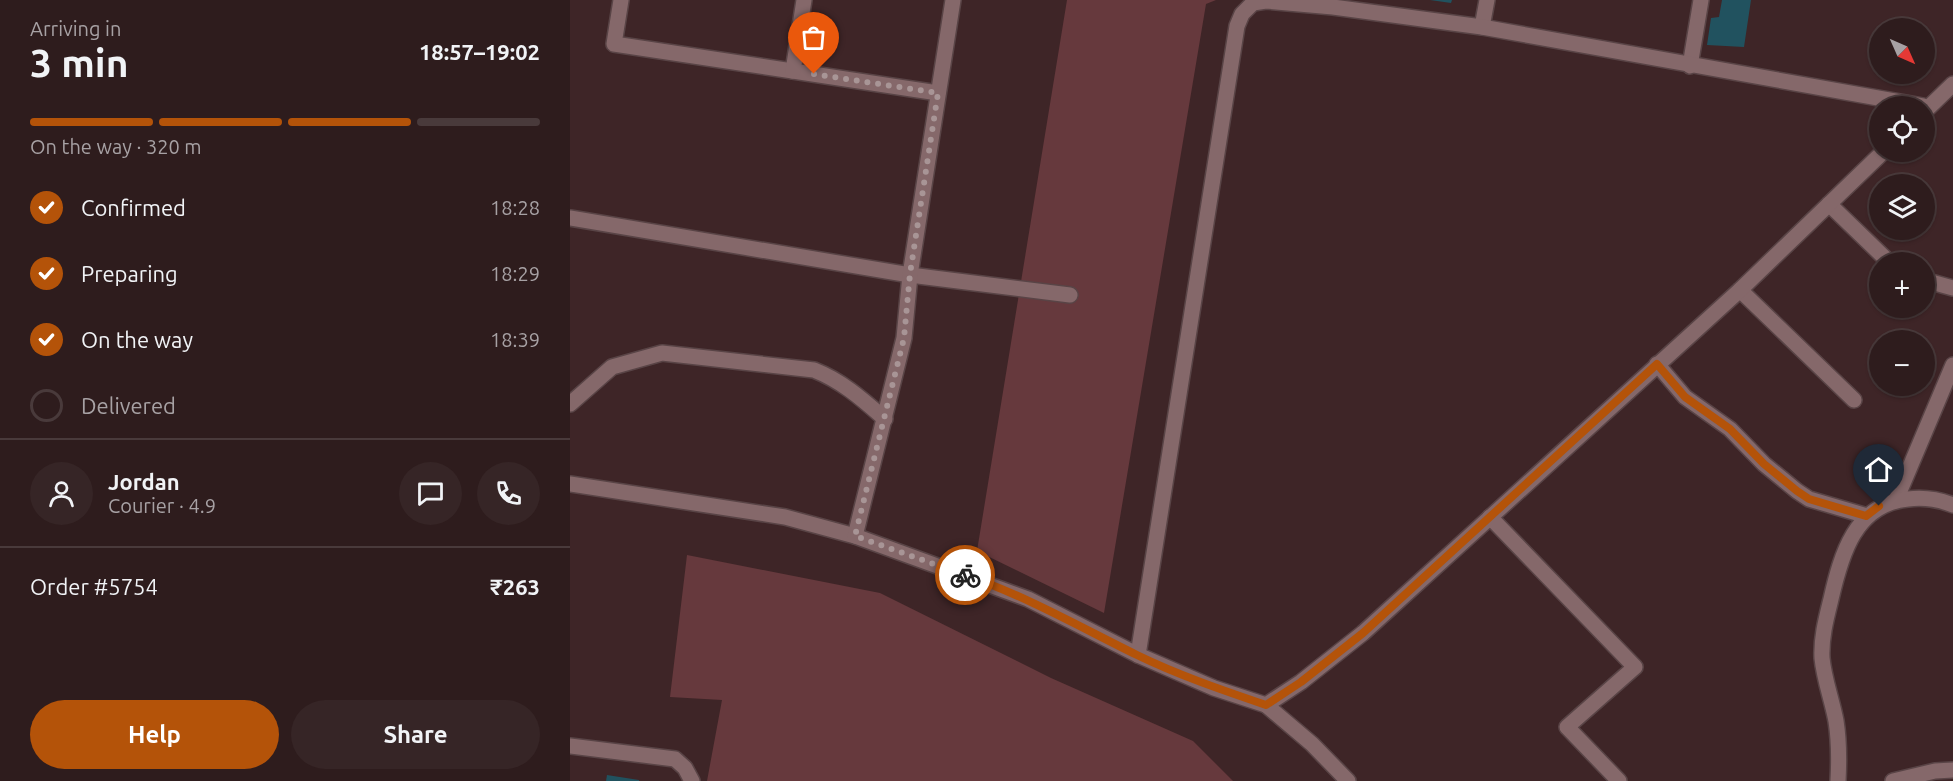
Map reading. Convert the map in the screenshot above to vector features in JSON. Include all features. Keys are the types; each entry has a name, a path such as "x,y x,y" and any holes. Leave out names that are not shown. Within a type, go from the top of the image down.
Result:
{"street":[{"path":"621,0 614,44 938,93"},
{"path":"793,71 804,0"},
{"path":"855,536 904,338 910,274 953,0"},
{"path":"1482,27 1487,0"},
{"path":"1690,66 1701,0"},
{"path":"1138,655 1237,26 1242,14 1253,3 1334,4 1482,27 1869,98"},
{"path":"1935,99 1953,84"},
{"path":"1266,705 1301,682 1363,633 1740,290 1873,162"},
{"path":"1829,204 1879,252"},
{"path":"570,218 910,274 1070,295"},
{"path":"1935,283 1953,288"},
{"path":"1740,290 1854,400"},
{"path":"570,404 612,367 662,353 814,370 834,377 885,419"},
{"path":"1657,364 1685,397 1730,429 1764,464 1797,491 1809,499 1866,516"},
{"path":"1896,500 1953,365"},
{"path":"570,484 785,517 855,536 1028,599 1138,655 1214,688 1266,705 1312,744 1348,781"},
{"path":"1839,781 1836,723 1822,658 1823,634 1843,555 1854,531 1866,516 1879,506 1896,500 1923,497 1953,505"},
{"path":"1490,517 1635,667 1567,727 1618,781"},
{"path":"570,746 675,759 685,768 692,781"},
{"path":"1893,781 1935,771 1953,770"}],"shaded area":[{"path":"1067,0 1216,0 1206,4 1104,613 977,551"},
{"path":"687,555 880,593 1051,678 1193,741 1233,781 707,781 722,700 670,697"}],"building":[{"path":"1430,0 1452,0 1451,3"},
{"path":"1722,0 1751,0 1744,47 1707,45 1711,18 1719,17"},
{"path":"607,775 639,780 639,781 606,781"}],"way so far":[{"path":"814,74 938,93 910,274 904,338 855,536 965,575"}],"route":[{"path":"965,575 1028,599 1138,655 1214,688 1266,705 1301,682 1363,633 1657,364 1685,397 1730,429 1764,464 1809,499 1866,516 1879,506"}]}
